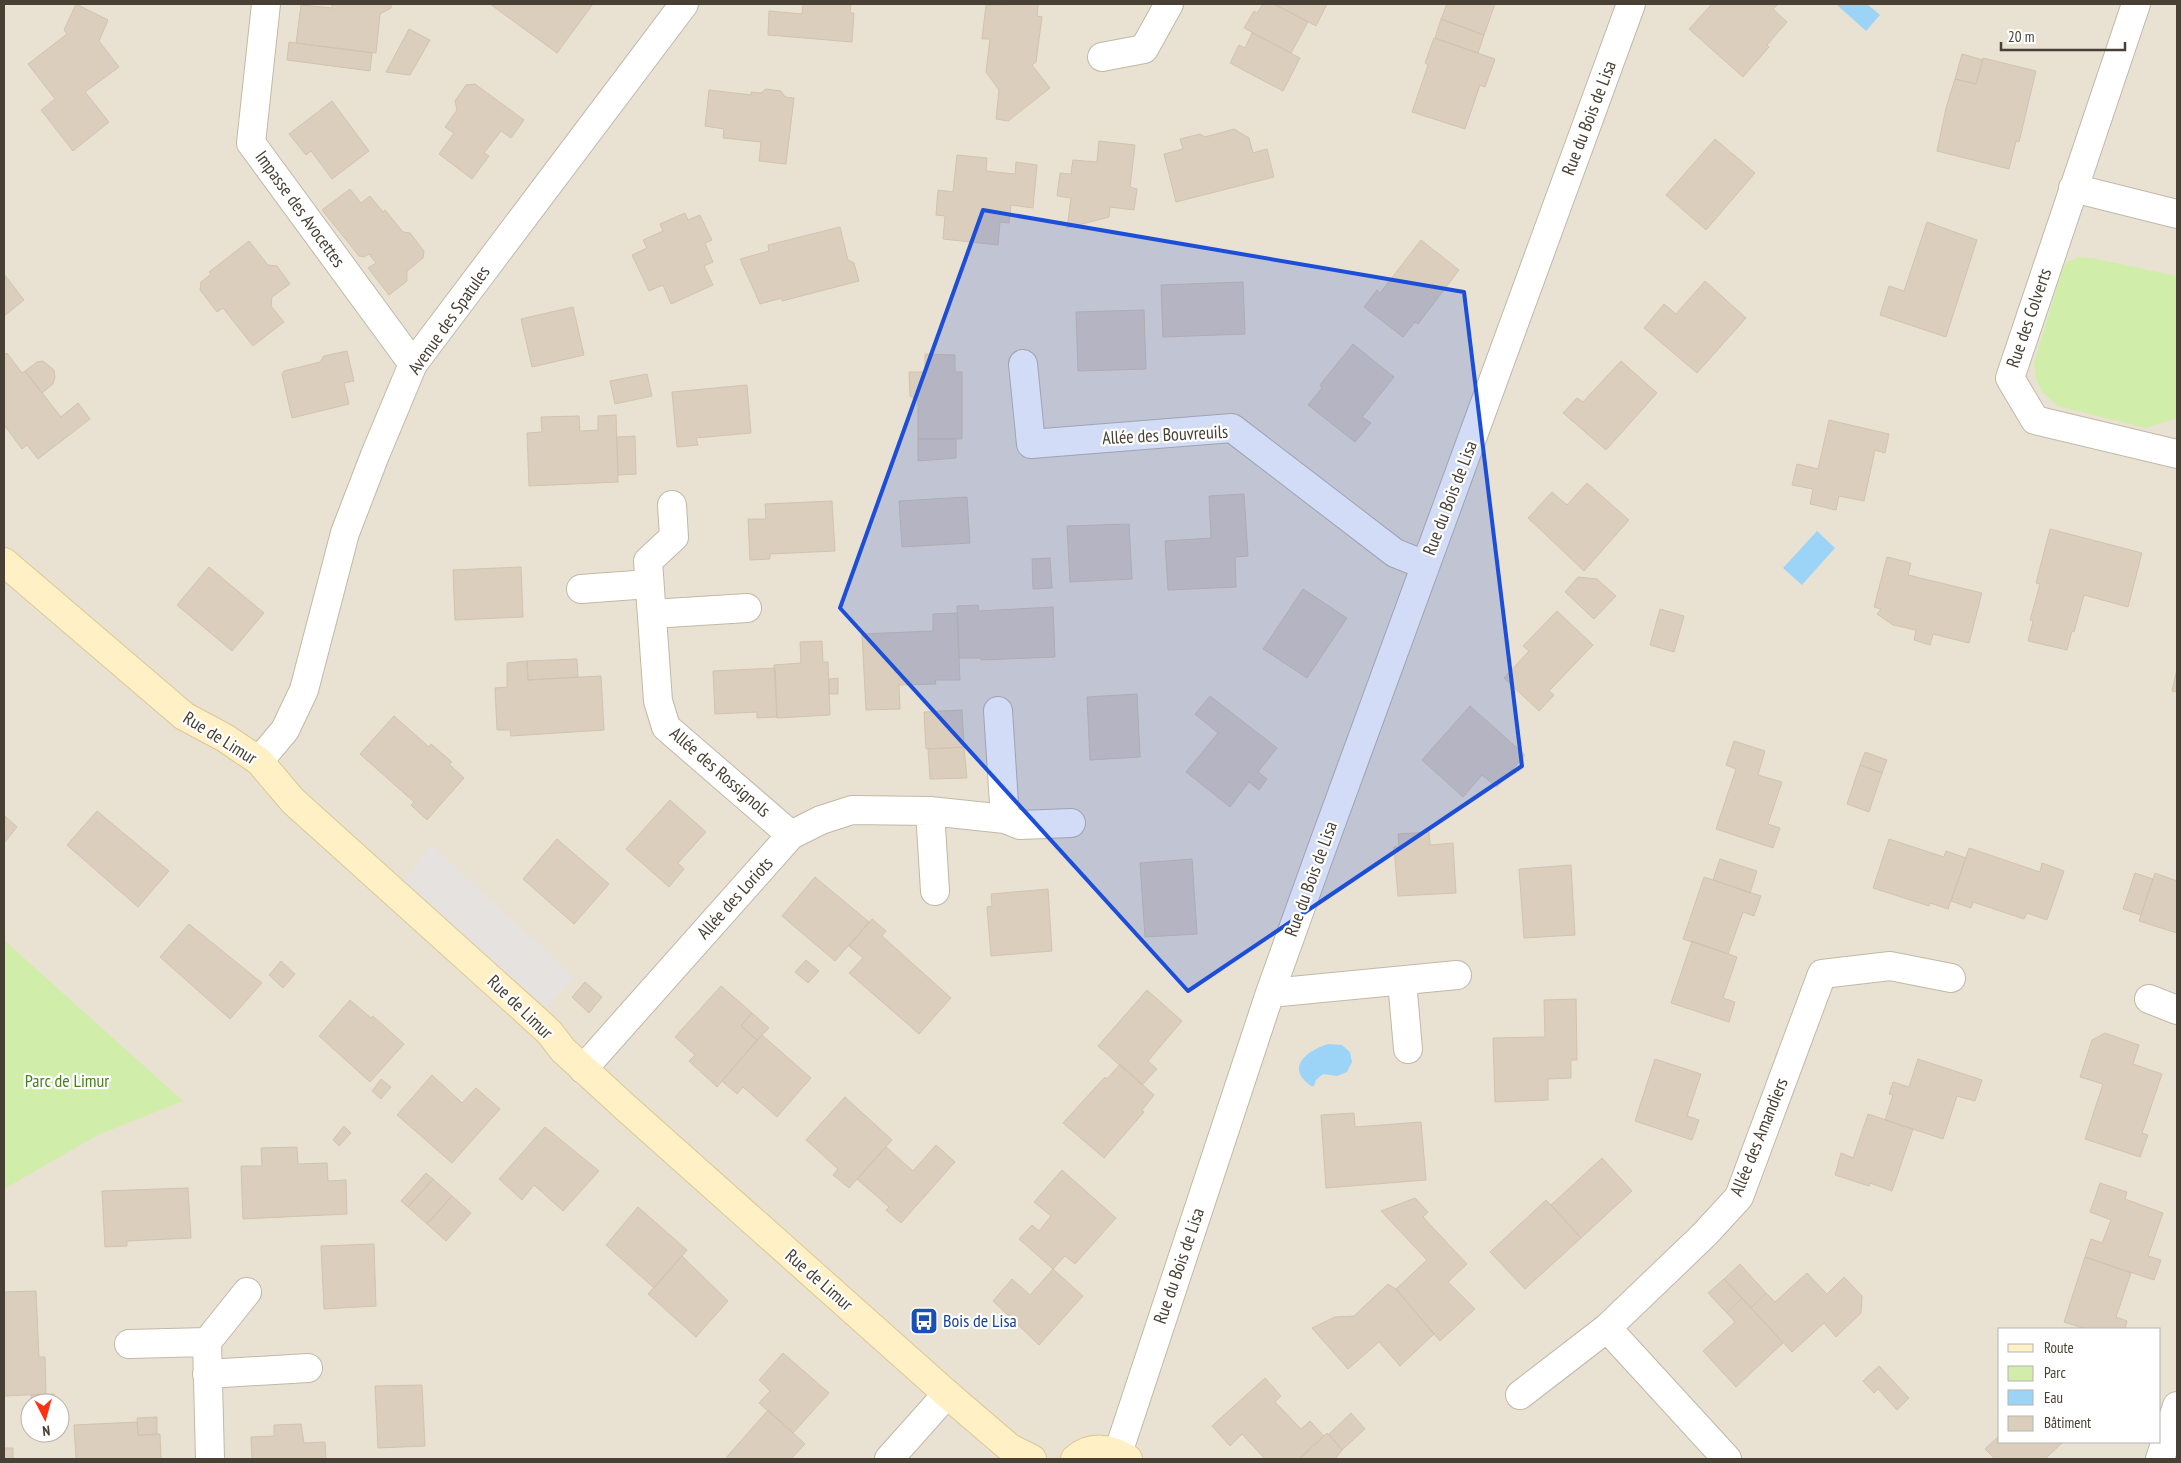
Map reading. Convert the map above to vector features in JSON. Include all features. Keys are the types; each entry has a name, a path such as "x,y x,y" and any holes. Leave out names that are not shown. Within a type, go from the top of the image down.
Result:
{"street":[{"name":"Impasse des Avocettes","path":"266,4 251,143 413,364"},
{"name":"Avenue des Spatules","path":"259,761 285,730 304,690 345,533 413,364 684,4"},
{"path":"1102,57 1144,49 1169,4"},
{"name":"Rue du Bois de Lisa","path":"1123,1456 1270,993 1425,565 1444,518 1550,221 1631,4"},
{"name":"Rue des Colverts","path":"2136,4 2010,378 2035,420 2177,454"},
{"path":"2073,188 2177,214"},
{"name":"Allée des Bouvreuils","path":"1023,364 1031,444 1232,428 1396,553 1425,565"},
{"name":"Allée des Rossignols","path":"672,504 674,537 648,562 658,701 666,726 791,835"},
{"name":"Rue de Limur","path":"4,562 184,716 225,738 259,761 293,801 536,1020 583,1069 946,1394 1010,1448 1032,1459"},
{"path":"581,589 649,584"},
{"path":"652,614 747,608"},
{"path":"998,711 1005,819"},
{"name":"Allée des Loriots","path":"583,1069 791,835 821,820 852,810 930,811 1005,819 1020,825 1071,823"},
{"path":"930,811 935,891"},
{"name":"Allée des Amandiers","path":"1607,1328 1705,1234 1739,1197 1822,974 1890,966 1951,978"},
{"path":"1270,993 1457,975"},
{"path":"1402,981 1408,1049"},
{"path":"2149,999 2177,1010"},
{"path":"210,1459 206,1342 247,1292"},
{"path":"1520,1395 1607,1328 1727,1459"},
{"path":"129,1344 206,1342"},
{"path":"207,1374 308,1368"},
{"path":"889,1459 946,1394"},
{"path":"2160,1459 2177,1406"},
{"path":"1075,1459 1091,1450 1105,1449 1123,1456"}],"highlighted area":[{"path":"983,210 1464,292 1522,766 1188,991 840,608"}],"shaded area":[{"path":"4,4 2177,4 2177,1459 4,1459"},
{"path":"431,845 574,977 536,1020 395,893"}],"green space":[{"path":"2078,257 2092,258 2177,276 2177,418 2146,428 2058,406 2043,393 2036,379 2034,363 2061,274 2066,263"},
{"name":"Parc de Limur","path":"4,940 183,1101 98,1135 4,1189"}],"water":[{"path":"1836,4 1867,4 1880,15 1866,31"},
{"path":"1817,531 1835,548 1802,585 1783,568"},
{"path":"1328,1044 1342,1045 1350,1052 1352,1062 1347,1072 1337,1076 1323,1074 1316,1080 1314,1086 1311,1086 1303,1079 1299,1067 1306,1056 1312,1051"}],"building":[{"path":"76,4 108,20 99,41 119,67 85,92 109,122 73,151 41,110 55,99 28,64 67,34 64,30"},
{"path":"332,4 391,4 391,8 380,14 376,53 296,43 301,5 332,8"},
{"path":"490,4 593,4 557,53"},
{"path":"803,4 851,4 850,13 854,13 852,42 768,35 769,11 802,14"},
{"path":"1038,4 1037,16 1042,17 1036,62 1032,65 1050,88 1008,121 996,119 999,90 986,72 990,39 982,39 986,5"},
{"path":"1263,4 1274,4 1308,22 1291,53 1244,28 1254,11 1257,13"},
{"path":"1274,4 1327,4 1316,26"},
{"path":"1447,4 1495,4 1484,35 1441,19"},
{"path":"1712,4 1778,4 1773,9 1787,22 1767,45 1769,47 1743,77 1689,29"},
{"path":"1441,19 1484,35 1478,53 1435,38"},
{"path":"409,29 430,40 410,75 386,72"},
{"path":"1252,33 1300,58 1283,91 1230,63 1239,45 1245,48"},
{"path":"1434,38 1495,59 1485,87 1480,85 1465,129 1412,112 1428,65 1425,63"},
{"path":"289,42 372,53 370,71 287,60"},
{"path":"1962,54 1983,60 1976,84 1955,79"},
{"path":"1983,58 2036,71 2019,142 2016,141 2009,169 1937,151 1946,108 1955,79 1976,84"},
{"path":"475,84 524,120 511,138 501,131 484,153 489,156 472,179 439,154 454,133 445,127 457,110 455,101 466,85"},
{"path":"766,89 781,91 785,97 794,98 786,164 759,161 761,142 723,138 724,129 705,126 709,90 751,95 751,92 761,93"},
{"path":"332,101 369,151 332,179 311,151 306,155 289,134"},
{"path":"1234,129 1249,138 1253,153 1267,149 1274,177 1176,202 1164,154 1183,149 1180,139 1200,134 1205,137"},
{"path":"1715,139 1755,173 1706,230 1666,195"},
{"path":"1099,141 1135,145 1130,187 1137,189 1134,210 1110,207 1109,217 1067,228 1071,198 1057,196 1060,173 1071,174 1073,160 1097,162"},
{"path":"957,155 987,158 986,171 1015,174 1016,162 1037,165 1033,208 1011,205 1009,223 1000,222 998,245 943,239 945,216 936,215 938,190 953,192"},
{"path":"350,189 361,203 370,196 383,212 385,210 403,232 410,233 424,251 423,258 407,271 407,281 389,295 368,268 376,263 369,254 364,257 359,256 322,210"},
{"path":"685,213 688,220 700,215 712,240 705,243 713,262 704,266 713,285 671,304 663,285 649,291 632,255 647,248 643,240 663,231 660,224"},
{"path":"1927,222 1977,240 1946,337 1880,315 1889,286 1904,291"},
{"path":"840,227 848,260 854,263 859,281 782,301 782,298 760,304 740,259 769,251 768,245"},
{"path":"1421,240 1459,270 1418,324 1415,322 1403,337 1364,307 1377,290 1380,293"},
{"path":"249,241 268,265 277,266 290,284 272,297 271,306 284,322 253,346 223,308 217,312 200,290 201,282 211,274 209,272"},
{"path":"4,274 24,300 4,316"},
{"path":"1705,281 1746,318 1697,373 1644,328 1664,304 1676,314"},
{"path":"1243,282 1245,334 1163,337 1161,285"},
{"path":"573,307 584,355 532,367 521,319"},
{"path":"1144,310 1146,369 1078,371 1076,312"},
{"path":"1353,344 1394,377 1362,417 1371,423 1355,442 1308,405 1322,388 1320,385"},
{"path":"347,351 354,381 344,383 349,404 292,418 282,374 284,371 320,362 324,356"},
{"path":"7,353 22,373 25,371 61,417 78,403 90,419 38,459 27,445 22,449 4,425 4,355"},
{"path":"925,354 955,355 955,372 962,372 962,439 918,439 918,401 910,396 909,372 925,372"},
{"path":"43,361 54,370 55,377 53,384 42,393 25,371 37,362"},
{"path":"1621,361 1657,393 1606,450 1563,413 1577,398 1583,402"},
{"path":"647,374 652,396 615,404 610,381"},
{"path":"747,385 751,433 696,438 698,445 677,447 672,392"},
{"path":"616,415 618,482 529,486 527,433 542,432 541,417 579,416 580,431 598,430 598,416"},
{"path":"1829,420 1889,434 1885,453 1875,450 1864,501 1839,496 1836,510 1810,504 1813,489 1792,485 1797,464 1818,469"},
{"path":"635,436 636,474 618,475 617,437"},
{"path":"918,439 956,439 956,458 918,461"},
{"path":"1587,483 1629,520 1584,571 1528,518 1552,492 1567,505"},
{"path":"1244,494 1248,556 1235,557 1236,587 1168,590 1165,541 1211,538 1209,496"},
{"path":"967,497 970,543 902,547 899,501"},
{"path":"832,501 835,551 770,554 770,559 750,560 748,519 766,519 765,504"},
{"path":"1129,524 1132,579 1070,582 1067,526"},
{"path":"2050,529 2142,553 2128,607 2084,595 2067,650 2028,641 2033,621 2030,620 2040,584 2036,583"},
{"path":"1887,557 1911,563 1908,575 1982,593 1969,643 1933,634 1930,645 1914,640 1916,630 1893,625 1877,614 1881,609 1874,607"},
{"path":"1050,558 1052,588 1033,589 1032,559"},
{"path":"209,567 264,613 232,651 177,605"},
{"path":"521,567 523,617 455,620 453,570"},
{"path":"1578,577 1597,579 1616,596 1594,619 1565,592"},
{"path":"1303,589 1347,618 1307,678 1263,649"},
{"path":"978,605 979,611 1053,607 1055,657 981,660 981,658 959,658 957,606"},
{"path":"1660,609 1684,616 1674,652 1650,645"},
{"path":"1557,611 1593,645 1549,691 1554,695 1539,711 1504,678 1529,651 1523,646"},
{"path":"957,613 960,680 935,680 936,684 899,685 900,709 866,710 862,634 933,631 933,614"},
{"path":"822,641 823,662 828,662 830,715 777,718 774,665 801,663 800,642"},
{"path":"577,659 578,677 528,680 527,661"},
{"path":"527,661 528,680 601,676 604,730 511,736 510,730 497,730 495,688 507,687 507,663"},
{"path":"775,668 777,717 757,718 757,712 715,714 713,671"},
{"path":"2177,669 2177,692 2172,691"},
{"path":"838,678 838,694 829,694 829,679"},
{"path":"1137,694 1140,757 1090,760 1087,697"},
{"path":"1210,696 1277,748 1258,772 1267,779 1259,790 1249,782 1230,807 1186,772 1218,733 1195,714"},
{"path":"1470,706 1525,755 1497,787 1482,775 1463,797 1422,760"},
{"path":"962,710 964,747 926,749 924,712"},
{"path":"394,716 429,747 431,744 452,762 449,764 464,778 427,820 411,805 414,802 360,754"},
{"path":"1734,741 1765,751 1758,775 1782,782 1768,824 1780,828 1773,848 1716,829 1736,769 1726,765"},
{"path":"964,747 967,778 930,779 928,749"},
{"path":"1865,752 1887,760 1882,773 1860,765"},
{"path":"1860,765 1882,773 1869,812 1847,804"},
{"path":"670,800 706,832 678,863 684,869 669,887 626,849"},
{"path":"97,811 169,871 138,907 67,845"},
{"path":"4,815 17,827 4,843"},
{"path":"1429,832 1430,845 1453,843 1456,893 1398,896 1394,847 1399,847 1398,834"},
{"path":"557,839 609,884 574,924 523,879"},
{"path":"1889,839 1944,857 1946,851 1966,858 1948,909 1930,903 1929,906 1873,888"},
{"path":"1969,848 2040,872 2042,863 2064,871 2047,920 2027,913 2024,919 1973,902 1971,908 1951,901"},
{"path":"1192,859 1197,934 1145,937 1140,863"},
{"path":"1720,859 1757,871 1750,893 1713,880"},
{"path":"1571,865 1575,935 1524,938 1519,869"},
{"path":"2135,873 2153,879 2141,915 2123,909"},
{"path":"2155,873 2177,881 2177,933 2139,921"},
{"path":"815,877 869,922 835,961 782,916"},
{"path":"1704,877 1761,896 1754,916 1743,912 1728,954 1683,939"},
{"path":"1048,889 1052,951 991,956 987,907 992,906 991,894"},
{"path":"872,919 886,931 882,936 951,998 919,1034 849,973 863,958 849,946"},
{"path":"189,924 262,983 230,1019 160,957"},
{"path":"1692,941 1737,957 1723,998 1735,1002 1729,1022 1671,1003"},
{"path":"806,960 819,971 808,983 795,972"},
{"path":"281,961 295,974 283,988 269,975"},
{"path":"585,982 602,997 589,1013 572,997"},
{"path":"721,986 752,1013 741,1026 757,1040 717,1087 689,1061 695,1055 675,1037"},
{"path":"1147,990 1182,1021 1148,1061 1157,1069 1142,1085 1098,1046"},
{"path":"1576,999 1577,1060 1571,1060 1571,1078 1548,1079 1548,1100 1495,1102 1493,1038 1545,1037 1544,1000"},
{"path":"350,1000 371,1018 373,1016 404,1044 370,1082 319,1036"},
{"path":"752,1013 769,1028 757,1040 741,1026"},
{"path":"2105,1033 2139,1045 2133,1064 2162,1074 2142,1133 2148,1135 2140,1157 2085,1139 2103,1084 2080,1077 2092,1040"},
{"path":"762,1035 811,1078 777,1117 743,1087 737,1094 722,1081"},
{"path":"1655,1059 1701,1074 1687,1116 1699,1120 1692,1140 1635,1121"},
{"path":"1918,1059 1982,1080 1975,1101 1957,1096 1943,1139 1885,1120 1893,1095 1889,1094 1893,1082 1909,1087"},
{"path":"1120,1064 1154,1095 1142,1110 1144,1112 1104,1158 1063,1123 1105,1077 1107,1079"},
{"path":"432,1075 462,1103 476,1088 500,1109 452,1163 397,1115"},
{"path":"381,1079 391,1087 381,1099 372,1091"},
{"path":"845,1097 892,1140 849,1188 833,1175 838,1169 806,1140"},
{"path":"1354,1113 1355,1127 1421,1122 1426,1180 1326,1188 1321,1115"},
{"path":"1868,1114 1913,1129 1892,1191 1870,1183 1869,1186 1835,1175 1841,1153 1853,1158"},
{"path":"344,1126 351,1133 339,1146 333,1140"},
{"path":"545,1127 599,1171 563,1211 534,1185 522,1200 499,1179"},
{"path":"936,1145 955,1162 901,1223 886,1210 889,1207 857,1179 886,1147 913,1171"},
{"path":"297,1147 298,1164 327,1163 328,1181 346,1180 347,1214 243,1219 241,1166 262,1166 261,1148"},
{"path":"1602,1158 1632,1191 1581,1238 1551,1205"},
{"path":"1062,1170 1116,1218 1075,1264 1065,1256 1053,1269 1019,1239 1032,1225 1039,1231 1051,1216 1034,1202"},
{"path":"426,1173 433,1179 408,1207 401,1201"},
{"path":"433,1179 452,1196 427,1224 408,1207"},
{"path":"2100,1183 2127,1192 2125,1199 2163,1213 2148,1256 2161,1260 2154,1280 2085,1257 2091,1239 2102,1243 2111,1220 2090,1212"},
{"path":"188,1188 191,1238 127,1241 127,1246 105,1247 102,1191"},
{"path":"452,1196 471,1213 446,1241 427,1224"},
{"path":"1415,1198 1428,1212 1423,1217 1467,1264 1448,1282 1475,1309 1440,1341 1396,1289 1427,1260 1381,1211"},
{"path":"1546,1200 1581,1238 1525,1289 1490,1252"},
{"path":"638,1207 687,1250 654,1288 606,1245"},
{"path":"374,1244 376,1306 324,1309 321,1246"},
{"path":"682,1256 728,1301 696,1337 648,1294"},
{"path":"2085,1257 2131,1273 2116,1317 2127,1321 2125,1328 2083,1328 2064,1322"},
{"path":"1740,1264 1766,1293 1751,1308 1724,1279"},
{"path":"1053,1269 1083,1296 1039,1345 993,1301 1012,1279 1030,1295"},
{"path":"1807,1273 1827,1294 1844,1277 1862,1296 1861,1313 1836,1337 1824,1323 1792,1352 1751,1308 1766,1293 1775,1302"},
{"path":"1724,1279 1742,1298 1727,1313 1708,1293"},
{"path":"1388,1284 1396,1289 1434,1334 1400,1366 1379,1342 1348,1369 1312,1328 1335,1317 1354,1316"},
{"path":"36,1291 39,1357 45,1357 46,1393 20,1393 20,1395 4,1396 4,1292"},
{"path":"1742,1298 1783,1343 1736,1387 1703,1351 1735,1322 1727,1313"},
{"path":"783,1353 829,1393 793,1433 759,1403 770,1391 759,1380"},
{"path":"1879,1366 1909,1398 1897,1410 1878,1389 1874,1393 1863,1381"},
{"path":"1265,1378 1281,1396 1275,1402 1301,1429 1310,1421 1324,1436 1299,1459 1265,1459 1242,1434 1230,1446 1212,1426"},
{"path":"422,1385 425,1446 378,1448 375,1386"},
{"path":"768,1410 805,1444 791,1459 725,1459"},
{"path":"1351,1413 1365,1429 1342,1450 1329,1434"},
{"path":"157,1417 157,1435 138,1435 137,1418"},
{"path":"137,1422 138,1435 160,1434 161,1459 76,1459 74,1425"},
{"path":"301,1424 304,1443 325,1442 326,1459 252,1459 251,1437 274,1436 274,1425"},
{"path":"1327,1433 1342,1450 1335,1459 1299,1459"},
{"path":"1998,1437 1998,1443 2062,1443 2045,1459 1995,1459 1985,1449"},
{"path":"4,1448 13,1448 13,1459 4,1459"}],"place":[{"name":"Bois de Lisa","path":"924,1321"}]}
